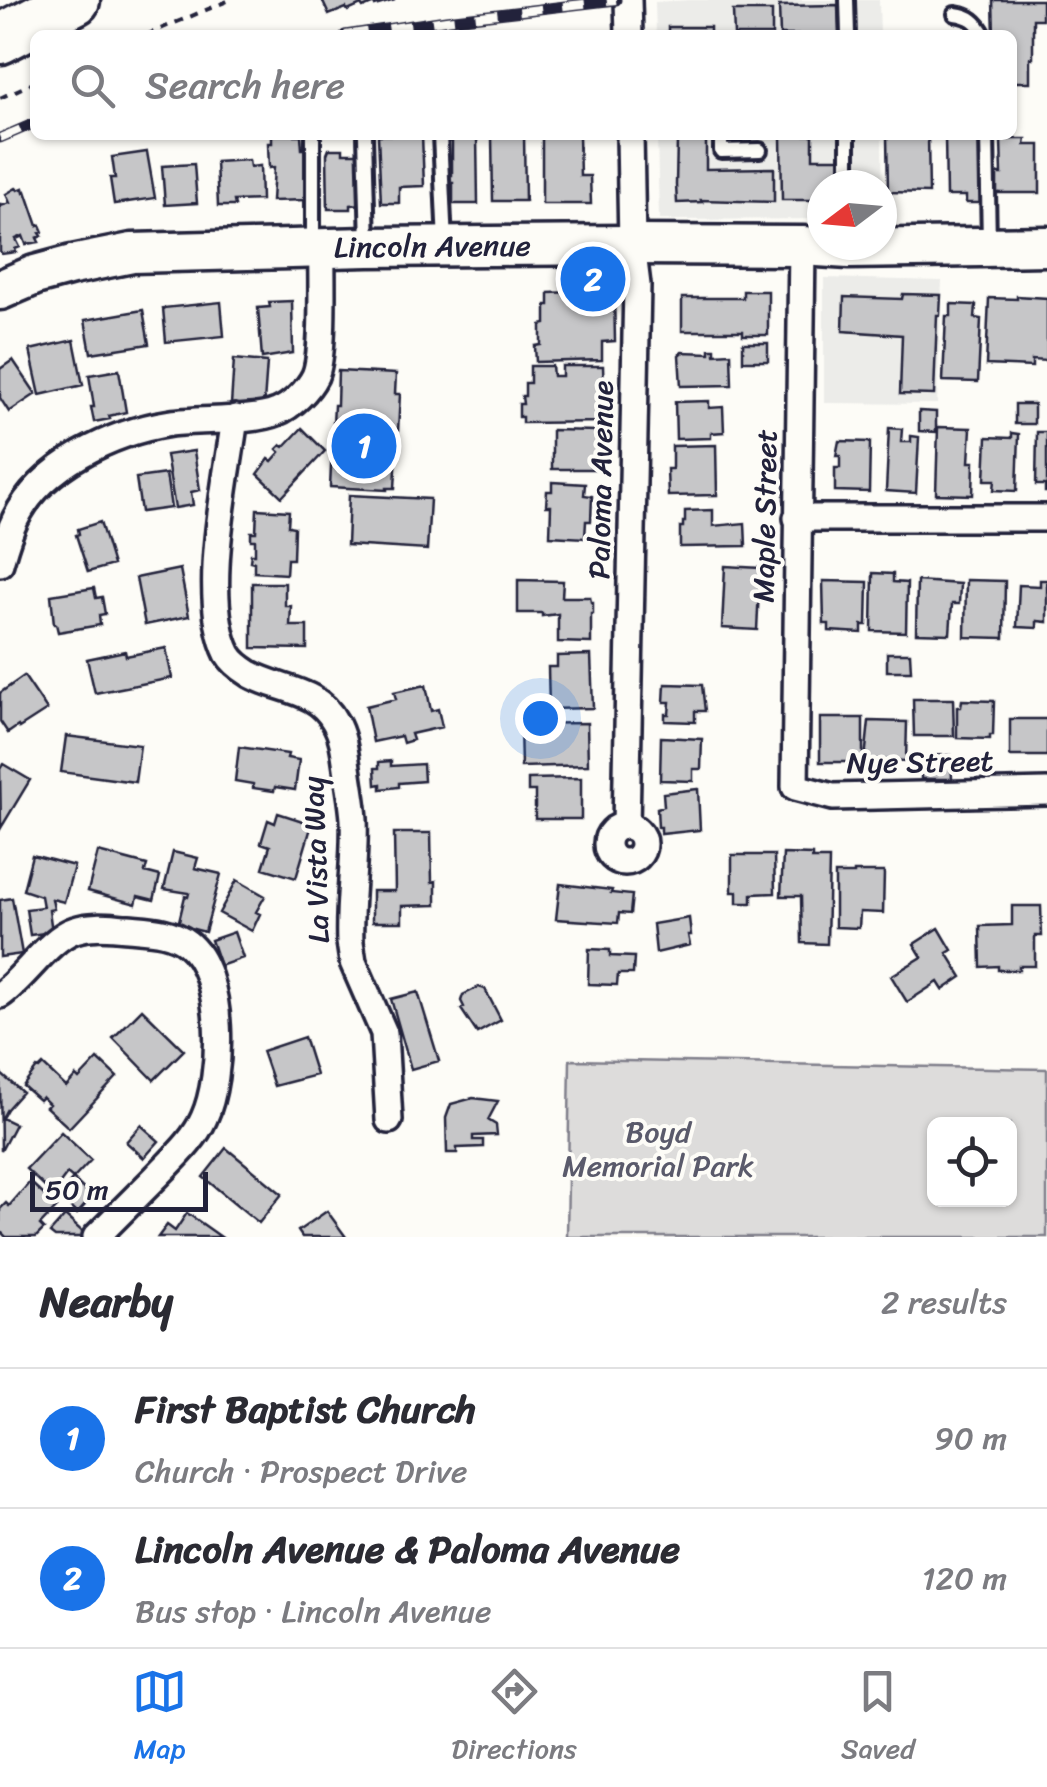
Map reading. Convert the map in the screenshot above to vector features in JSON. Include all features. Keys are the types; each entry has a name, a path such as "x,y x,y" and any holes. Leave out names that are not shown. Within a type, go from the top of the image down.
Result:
{"highway":[{"path":"0,39 74,0"}],"main road":[{"name":"Lincoln Avenue","path":"0,290 35,275 132,253 368,246 807,246"},
{"name":"Lincoln Avenue","path":"897,247 1047,246"}],"street":[{"path":"628,0 628,30"},
{"name":"Paloma Avenue","path":"626,826 637,285 632,245 630,140"},
{"name":"Maple Street","path":"795,787 802,246"},
{"path":"0,564 16,518 31,496 49,477 79,456 136,432 170,423 276,413 303,393 315,375 320,351 317,247"},
{"name":"La Vista Way","path":"235,418 218,546 222,637 230,658 242,670 302,693 325,707 342,739 354,819 350,942 353,962 384,1033 389,1120"},
{"path":"798,518 1047,518"},
{"name":"Nye Street","path":"795,787 833,797 1047,792"},
{"path":"0,995 62,936 88,927 172,934 187,942 206,968 216,1022 217,1058 213,1094 204,1120 189,1143 96,1237"}],"lane":[{"path":"848,0 848,30"},
{"path":"955,14 966,16 981,30"},
{"path":"313,140 317,247"},
{"path":"365,140 368,246"},
{"path":"440,140 446,246"},
{"path":"721,140 721,151 760,150"},
{"path":"848,140 848,170"},
{"path":"987,140 989,247"}],"path":[{"path":"158,30 230,0"},
{"path":"0,98 30,84"}],"shaded area":[{"path":"879,0 880,30 656,30 655,2"},
{"path":"657,140 882,140 882,170 807,170 807,219 659,220"},
{"path":"824,278 942,281 937,404 824,403"}],"green space":[{"name":"Boyd Memorial Park","path":"570,1060 1047,1069 1047,1237 567,1237"}],"building":[{"path":"322,0 395,0 348,11 346,8 329,15"},
{"path":"993,0 1042,0 1042,19 1033,19 1030,82 1017,82 1017,30 994,30"},
{"path":"838,5 839,30 780,30 779,6"},
{"path":"733,11 772,11 772,30 734,30"},
{"path":"668,27 710,27 710,30"},
{"path":"1026,139 1025,145 1040,145 1040,193 997,193 997,174 1002,174 1001,140"},
{"path":"301,140 306,200 272,201 274,167 269,168 268,143"},
{"path":"378,140 422,140 424,186 399,187 399,203 381,203"},
{"path":"452,140 477,140 478,204 453,204 453,183 447,183 447,175 452,175"},
{"path":"492,140 524,140 525,201 493,201"},
{"path":"542,140 579,140 580,176 590,176 591,204 542,204"},
{"path":"677,140 706,140 706,169 774,168 774,202 677,203"},
{"path":"781,140 813,140 813,158 840,158 840,170 807,170 807,200 782,200"},
{"path":"887,140 928,140 929,193 897,192 897,170 888,170"},
{"path":"945,140 983,140 983,203 966,203 966,196 946,196"},
{"path":"329,149 363,153 364,204 351,205 351,209 328,209"},
{"path":"147,152 155,198 114,204 112,157"},
{"path":"249,160 250,167 260,166 261,200 218,206 216,162"},
{"path":"194,164 197,203 165,205 162,166"},
{"path":"16,188 26,191 43,232 37,238 39,242 26,244 23,236 16,239 20,247 16,252 2,254 0,203 10,203 6,194"},
{"path":"743,291 768,291 768,335 682,331 682,298 743,298"},
{"path":"573,292 573,298 614,293 615,341 602,342 602,360 536,362 535,346 541,345 541,325 546,324 549,293"},
{"path":"903,294 941,295 934,395 900,394 902,335 843,331 844,297 902,299"},
{"path":"989,298 1047,298 1047,361 1032,360 1032,367 986,365"},
{"path":"292,301 293,353 262,358 258,308 270,307 269,302"},
{"path":"221,302 224,336 166,342 163,308"},
{"path":"951,304 976,305 975,318 981,319 978,382 943,381 946,316 951,316"},
{"path":"143,310 149,344 91,353 85,320"},
{"path":"74,340 83,385 40,395 30,350"},
{"path":"743,343 768,343 768,361 743,361"},
{"path":"710,349 715,349 715,354 731,353 732,385 681,386 679,355 710,353"},
{"path":"234,359 267,362 264,403 231,405"},
{"path":"13,360 36,394 9,412 0,398 0,369"},
{"path":"530,366 552,366 553,376 562,376 562,366 603,366 604,391 599,391 599,397 604,396 605,422 522,423 519,404 523,404 525,383 530,383"},
{"path":"119,370 126,412 94,422 89,375"},
{"path":"338,371 396,374 395,394 400,394 395,488 330,487"},
{"path":"709,401 709,408 723,407 724,432 711,433 711,438 676,439 675,402"},
{"path":"1015,404 1034,404 1034,424 1015,424"},
{"path":"919,411 936,412 936,432 919,431"},
{"path":"938,427 971,428 969,462 974,462 973,495 936,494"},
{"path":"302,428 325,451 282,497 258,474 280,452 277,449"},
{"path":"889,428 902,429 901,442 911,442 911,436 919,437 916,493 886,491"},
{"path":"552,430 598,431 598,469 552,469"},
{"path":"1037,432 1047,432 1047,492 1045,485 1036,485"},
{"path":"1012,433 1019,434 1017,491 994,490 995,480 985,480 987,437 1012,438"},
{"path":"839,441 870,442 869,492 835,491 835,468 840,468 840,456 836,456"},
{"path":"716,445 717,495 668,496 667,469 672,469 672,446"},
{"path":"194,451 200,490 191,492 193,505 175,508 166,455"},
{"path":"166,474 171,508 141,512 136,478"},
{"path":"552,482 585,484 584,495 592,496 591,521 586,521 585,538 550,536 551,506 546,506"},
{"path":"349,495 430,499 427,550 347,545"},
{"path":"257,509 289,511 288,526 294,527 293,559 287,559 286,574 254,572 254,562 250,561 251,554 255,554 255,540 251,540 251,532 256,532"},
{"path":"713,510 713,526 745,523 746,546 680,547 685,511"},
{"path":"100,522 113,565 88,572 76,535 78,529"},
{"path":"725,566 760,568 757,630 722,628"},
{"path":"180,569 189,616 145,625 136,578"},
{"path":"873,573 893,574 893,582 907,583 906,632 872,631"},
{"path":"518,580 563,581 562,597 590,597 591,643 558,642 558,614 518,613"},
{"path":"966,580 1005,581 1004,638 965,637"},
{"path":"1040,580 1047,580 1047,622 1037,621 1037,628 1017,627 1019,585 1040,586"},
{"path":"823,581 868,582 867,625 862,625 862,633 829,631 829,624 824,624"},
{"path":"917,581 960,584 959,604 952,604 950,634 916,633"},
{"path":"252,583 285,583 285,606 291,606 290,626 307,626 307,649 252,648"},
{"path":"94,588 96,598 102,597 105,614 99,615 100,625 58,632 51,595"},
{"path":"166,648 172,678 95,693 87,659"},
{"path":"887,653 910,653 911,671 887,671"},
{"path":"591,655 593,708 549,709 548,667 557,667 557,656"},
{"path":"24,676 47,710 8,733 0,721 0,693"},
{"path":"665,684 702,685 705,711 695,711 695,722 665,721 670,702 664,702"},
{"path":"426,685 431,711 438,709 442,727 411,734 413,740 403,743 401,736 373,742 366,706 396,699 394,692"},
{"path":"913,699 953,699 954,736 914,736"},
{"path":"962,700 994,701 990,739 957,738 957,707 961,707"},
{"path":"820,718 863,718 863,762 820,762"},
{"path":"1010,719 1047,719 1047,756 1010,756"},
{"path":"869,721 907,722 906,761 865,759"},
{"path":"587,723 588,765 521,767 520,724"},
{"path":"66,736 140,745 135,782 61,772"},
{"path":"661,737 702,739 701,769 693,769 693,781 660,780"},
{"path":"239,747 288,754 287,758 299,760 295,790 253,788 253,784 235,781"},
{"path":"951,755 952,779 921,779 921,756"},
{"path":"391,761 391,766 423,764 424,781 381,789 381,784 376,785 375,768 379,768 379,762"},
{"path":"3,764 30,780 1,828 0,769"},
{"path":"581,778 581,819 535,819 535,791 528,791 528,779"},
{"path":"698,789 700,830 661,834 657,808 664,806 663,793"},
{"path":"278,813 312,824 296,878 263,868 270,846 261,843 268,820 275,823"},
{"path":"394,833 431,833 436,905 402,906 402,922 372,922 372,891 395,891"},
{"path":"98,852 147,865 145,872 160,876 154,900 138,896 136,904 88,891"},
{"path":"173,852 198,858 195,868 221,874 205,932 178,925 189,893 164,889"},
{"path":"783,854 829,859 827,944 802,943 801,896 781,896"},
{"path":"32,855 74,866 64,902 52,899 52,932 30,935 26,909 43,907 41,896 23,890"},
{"path":"732,855 774,855 775,893 752,894 752,903 737,903 737,892 732,892"},
{"path":"884,872 883,913 860,912 859,928 835,927 835,874"},
{"path":"237,880 265,896 252,931 219,913"},
{"path":"560,884 632,895 630,914 619,913 618,923 556,919"},
{"path":"12,898 22,954 0,957 0,900"},
{"path":"1012,906 1041,906 1042,936 1035,936 1035,966 1019,966 1019,970 981,967 980,926 1012,925"},
{"path":"689,918 690,945 656,953 653,924"},
{"path":"939,928 952,950 947,953 962,977 943,990 938,982 907,1002 891,976 922,957 914,944"},
{"path":"234,932 243,958 220,966 211,940"},
{"path":"589,949 610,950 610,956 634,957 633,974 618,974 617,985 588,984"},
{"path":"479,987 485,989 501,1020 477,1033 461,1009 461,1001 463,995"},
{"path":"418,992 439,1061 411,1069 391,999"},
{"path":"142,1009 184,1050 154,1080 113,1038"},
{"path":"304,1037 316,1075 274,1086 262,1051"},
{"path":"98,1059 117,1077 69,1128 46,1107 49,1104 42,1097 39,1100 23,1086 43,1065 66,1087"},
{"path":"0,1073 22,1092 2,1118 15,1124 1,1151"},
{"path":"473,1098 498,1101 488,1120 496,1125 497,1135 473,1136 473,1140 483,1140 483,1147 457,1148 457,1153 447,1153 446,1118 451,1104"},
{"path":"141,1125 159,1141 144,1158 126,1142"},
{"path":"61,1132 91,1160 73,1179 67,1174 52,1194 26,1169"},
{"path":"226,1148 282,1194 259,1223 203,1177"},
{"path":"73,1179 92,1197 77,1214 58,1196"},
{"path":"30,1182 57,1207 40,1225 44,1229 36,1237 6,1237 0,1231 0,1209 6,1203 9,1206"},
{"path":"327,1211 346,1237 302,1237 298,1231"},
{"path":"187,1213 221,1237 158,1237 167,1225 175,1231"},
{"path":"65,1216 85,1234 82,1237 55,1237 50,1233"}],"railway":[{"path":"379,30 616,0"},
{"path":"0,138 30,125"}],"place":[{"name":"Lincoln Avenue & Paloma Avenue","path":"593,279"},
{"name":"First Baptist Church","path":"364,446"}]}
